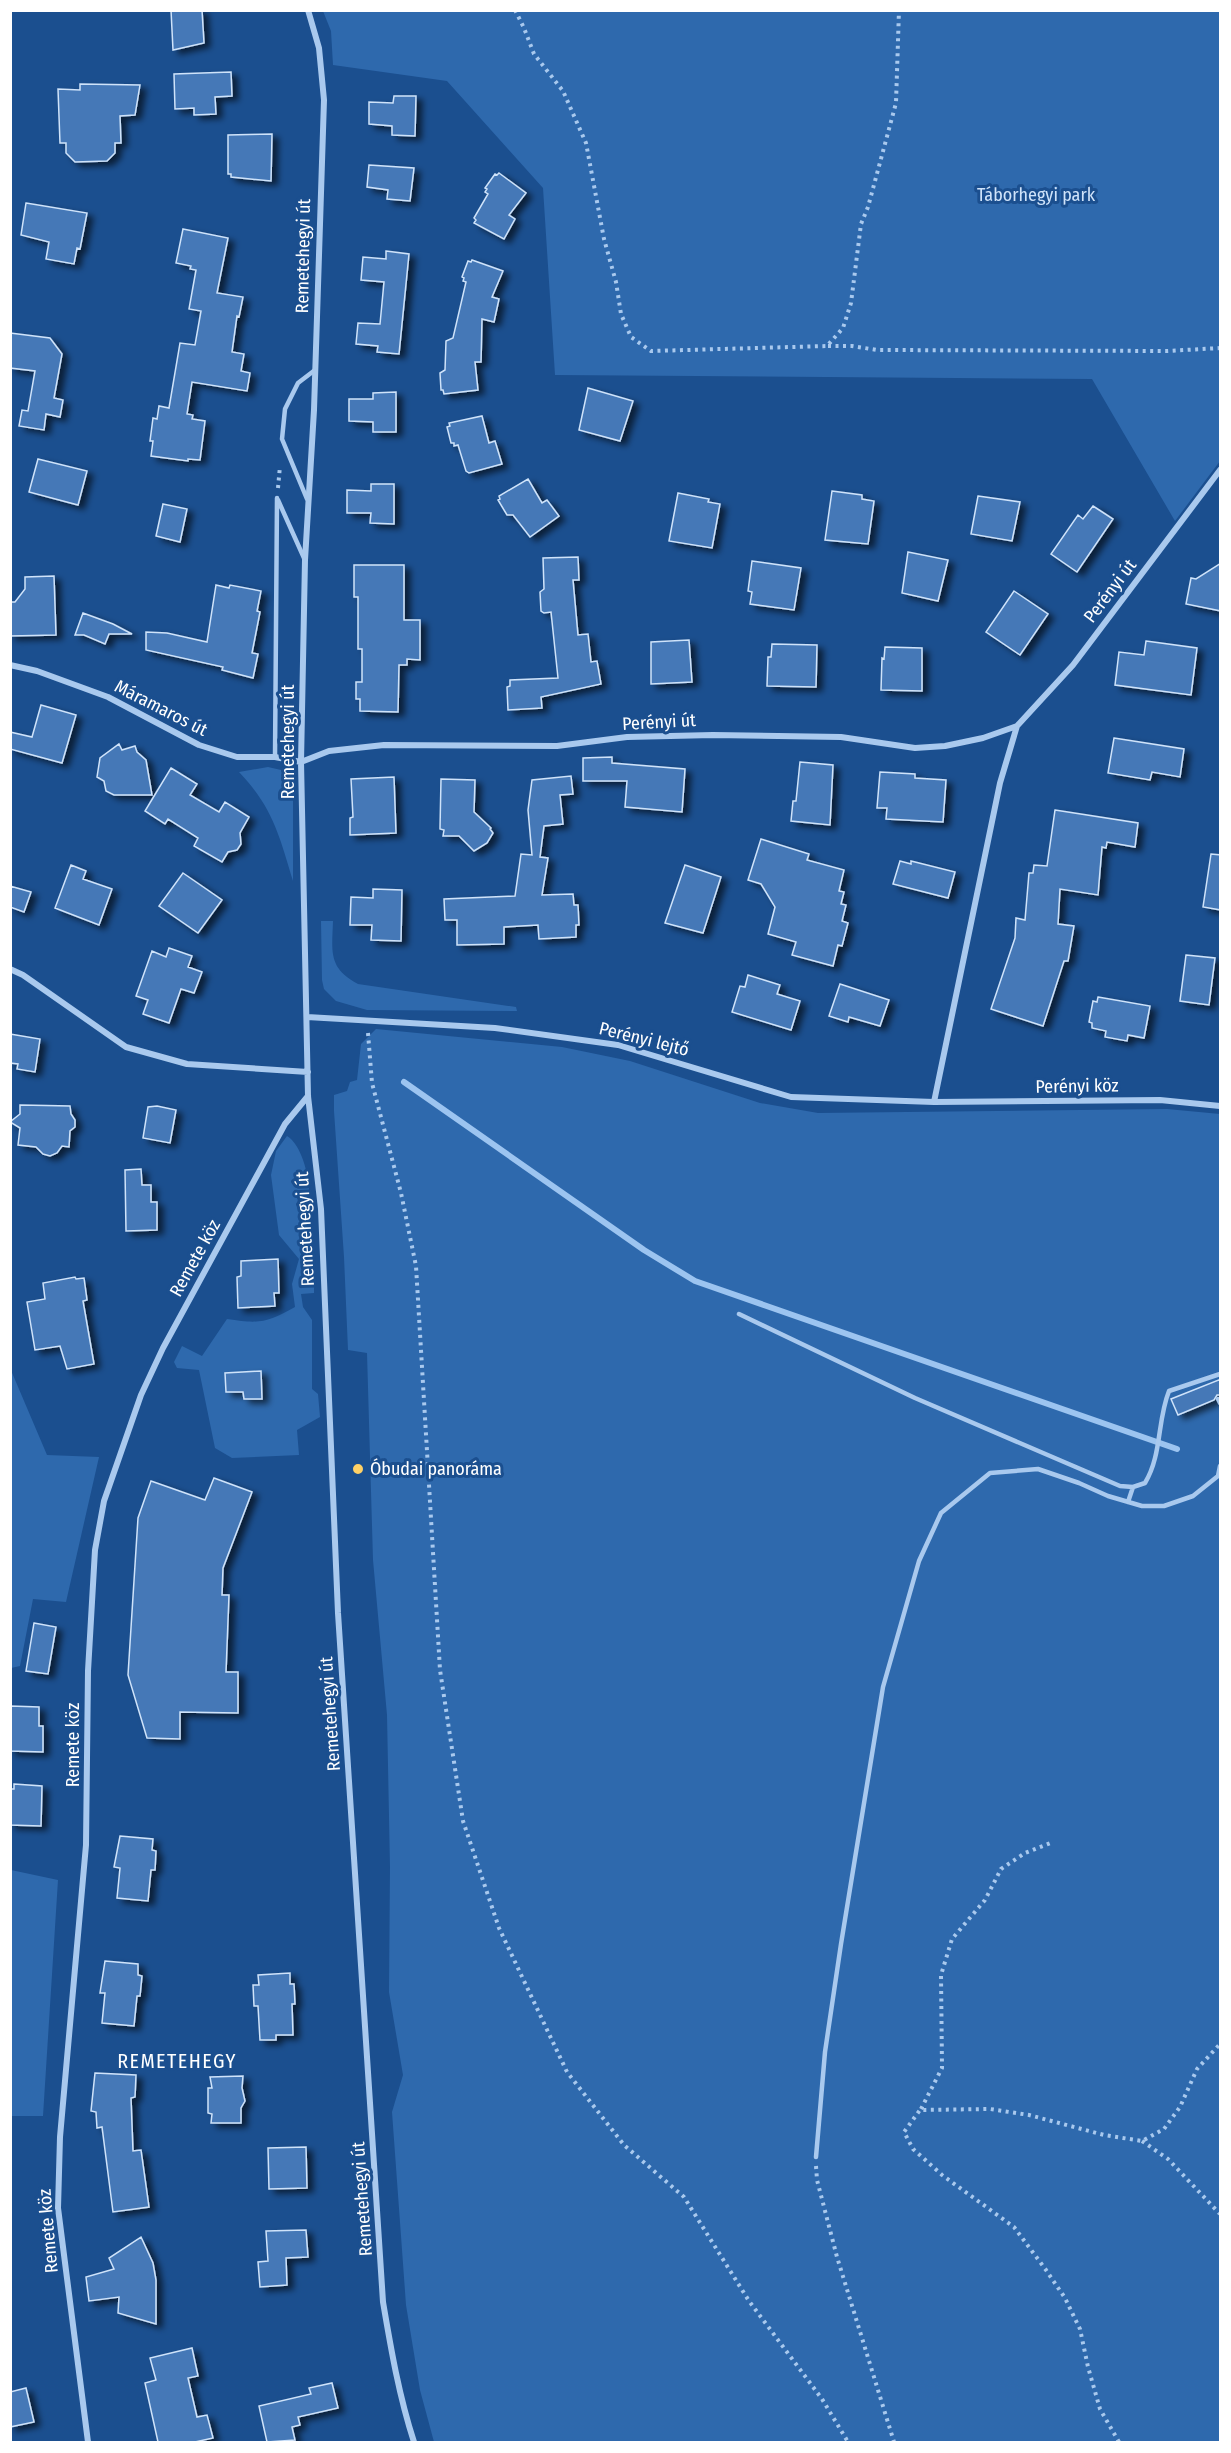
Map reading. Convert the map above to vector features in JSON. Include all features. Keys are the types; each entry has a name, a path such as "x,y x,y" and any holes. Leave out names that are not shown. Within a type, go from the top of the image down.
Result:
{"street":[{"name":"Remetehegyi út","path":"308,10 319,48 324,100 315,370 305,560 301,762 308,1096 321,1209 338,1612 383,2302 392,2357 414,2442"},
{"name":"Perényi út","path":"934,1102 1000,783 1017,726 1073,665 1221,470"},
{"name":"Máramaros út","path":"10,665 37,671 108,697 199,745 237,757 275,757 301,762"},
{"name":"Perényi út","path":"301,762 329,751 384,745 557,746 627,737 713,735 841,736 915,748 945,746 983,738 1017,726"},
{"path":"10,969 23,975 126,1047 187,1064 308,1072"},
{"name":"Perényi lejtő","path":"307,1017 495,1028 618,1045 791,1096 934,1102"},
{"name":"Remete köz","path":"88,2442 58,2208 60,2136 86,1845 88,1671 94,1550 104,1501 120,1450 137,1405 163,1348 285,1124 308,1096"},
{"name":"Perényi köz","path":"934,1102 1160,1100 1221,1106"}],"lane":[{"path":"309,501 282,439 285,409 298,383 315,370"},
{"path":"275,757 277,498 305,560"},
{"path":"739,1314 915,1398 1120,1486 1133,1487 1145,1483 1154,1468 1162,1410 1169,1391 1221,1374"},
{"path":"816,2157 825,2052 883,1687 918,1561 941,1513 990,1473 1038,1469 1128,1502 1142,1506 1164,1506 1193,1496 1218,1476 1221,1466"},
{"path":"1128,1502 1133,1487"}],"path":[{"path":"515,10 534,54 563,91 586,143 621,314 631,337 651,351 852,345 877,350 1167,351 1221,348"},
{"path":"827,346 843,328 851,303 861,225 897,103 899,10"},
{"path":"369,1021 367,1042 372,1083 401,1193 416,1266 440,1670 463,1821 499,1928 567,2072 624,2145 684,2197 749,2301 822,2398 848,2442"},
{"path":"1053,1842 1025,1853 1001,1869 985,1900 952,1939 941,1975 942,2068 920,2110 904,2132 913,2149 942,2175 1014,2227 1065,2298 1080,2329 1100,2409 1119,2442"},
{"path":"1142,2141 1164,2129 1180,2107 1197,2069 1221,2044"},
{"path":"920,2110 990,2109 1029,2115 1104,2136 1142,2141 1168,2159 1221,2214"},
{"path":"816,2157 817,2180 834,2246 894,2442"}],"green space":[{"name":"Táborhegyi park","path":"323,11 1220,11 1220,461 1175,521 1092,379 555,375 543,188 447,81 333,65 331,31"},
{"path":"268,767 281,770 293,783 293,881 274,823 260,798 239,772"},
{"path":"321,921 333,921 334,958 341,972 358,984 516,1007 517,1011 367,1010 336,1001 324,989 322,980"},
{"path":"376,1029 562,1047 630,1061 760,1103 818,1113 1167,1109 1220,1114 1220,2442 434,2442 420,2390 406,2305 392,2112 403,2075 389,1992 390,1867 387,1715 373,1560 367,1353 348,1350 334,1111 334,1095 347,1091 350,1082 357,1080 361,1044"},
{"path":"287,1136 300,1153 309,1184 309,1193 303,1204 309,1219 313,1242 307,1265 314,1270 314,1293 301,1294 303,1307 312,1320 312,1389 318,1394 320,1417 297,1430 299,1455 232,1458 215,1448 199,1370 177,1368 174,1362 182,1346 202,1356 227,1319 263,1321 295,1307 292,1284 299,1259 279,1235 271,1175 276,1151"},
{"path":"10,1368 47,1455 99,1457 66,1602 33,1599 20,1666 11,1668"},
{"path":"11,1870 58,1880 43,2116 11,2116"}],"building":[{"path":"171,10 202,10 204,43 173,50"},
{"path":"231,72 232,96 215,97 216,114 194,115 194,108 175,109 174,74"},
{"path":"80,84 140,85 135,115 120,116 121,143 115,143 115,153 107,161 75,162 66,153 66,143 60,143 58,89 80,90"},
{"path":"394,96 416,96 415,136 392,135 392,126 369,124 369,102 393,103"},
{"path":"272,134 271,181 231,177 231,174 228,174 228,135"},
{"path":"369,165 414,168 410,201 387,199 388,190 367,187"},
{"path":"499,173 526,193 509,215 515,219 504,239 474,223 476,220 474,218 488,194 485,188 495,174"},
{"path":"26,203 87,213 80,249 77,248 74,264 46,259 49,242 21,235"},
{"path":"183,229 228,238 217,293 243,297 239,317 237,316 232,352 244,354 241,371 250,373 247,391 192,382 187,414 193,415 192,419 205,421 200,460 188,459 188,461 151,456 153,441 150,441 153,418 157,419 159,406 169,408 180,343 195,345 201,311 189,309 196,270 190,269 191,266 176,263"},
{"path":"386,251 409,254 399,354 377,352 378,346 356,344 358,323 380,324 384,282 361,280 363,257 386,259"},
{"path":"472,260 503,271 492,297 499,299 494,322 482,319 481,362 475,362 478,390 444,394 441,390 440,373 445,370 446,341 453,338 466,282 462,277 468,261"},
{"path":"10,333 50,338 62,354 54,398 63,400 60,417 46,414 44,430 19,426 22,410 28,411 35,371 10,368"},
{"path":"588,388 633,401 620,441 579,430"},
{"path":"396,392 396,432 373,432 373,422 349,421 349,399 373,399 373,393"},
{"path":"482,416 489,443 495,441 502,464 469,473 466,471 458,445 454,446 454,443 451,443 447,427 450,426 449,423"},
{"path":"38,459 87,471 78,505 29,492"},
{"path":"528,479 542,503 547,500 559,516 530,537 513,515 507,515 498,500 499,496"},
{"path":"371,484 394,484 394,524 370,523 371,513 347,513 347,490 371,491"},
{"path":"832,491 862,495 862,499 874,501 868,544 825,540"},
{"path":"678,493 709,499 708,502 720,504 712,548 669,541"},
{"path":"978,496 1020,502 1012,541 971,534"},
{"path":"163,504 187,509 180,542 156,536"},
{"path":"1093,506 1113,519 1077,572 1051,554 1078,515 1083,519"},
{"path":"908,552 948,560 938,601 902,593"},
{"path":"578,557 579,580 573,580 578,635 588,634 591,662 597,661 601,684 541,697 542,708 508,710 507,687 510,686 510,680 558,678 551,612 541,611 540,592 544,589 543,558"},
{"path":"752,561 801,568 794,610 750,604 752,592 748,591"},
{"path":"1221,563 1221,611 1186,604 1191,578 1196,579"},
{"path":"354,565 404,565 404,620 420,620 420,660 407,659 407,665 399,665 398,712 360,711 360,699 356,699 356,682 362,682 362,649 358,649 358,597 354,597"},
{"path":"54,576 56,635 10,636 10,602 15,602 25,589 25,577"},
{"path":"216,585 229,588 230,585 261,591 257,611 260,612 252,653 258,654 253,678 222,670 223,667 146,650 146,632 167,633 207,642"},
{"path":"1014,591 1048,614 1020,655 986,632"},
{"path":"83,613 132,634 109,634 105,644 84,635 75,635"},
{"path":"689,640 692,682 651,684 651,642"},
{"path":"1146,641 1197,648 1191,695 1115,685 1119,652 1144,655"},
{"path":"772,644 817,645 816,687 767,686 768,657 771,657"},
{"path":"885,647 922,648 922,691 881,690 882,658 884,659"},
{"path":"41,705 76,715 62,763 10,749 10,732 32,737"},
{"path":"1114,738 1184,749 1180,777 1152,772 1150,780 1108,773"},
{"path":"119,744 122,750 135,746 137,752 146,760 152,795 114,795 106,791 104,781 97,777 100,758"},
{"path":"612,757 612,763 685,769 682,812 625,807 627,781 583,781 583,758"},
{"path":"800,762 833,765 830,825 791,821 793,801 796,801"},
{"path":"171,768 197,784 190,795 219,812 225,802 249,817 240,833 241,844 237,850 228,852 222,862 194,846 198,838 168,819 165,824 145,811"},
{"path":"880,772 915,774 915,778 946,780 943,822 886,819 887,808 877,808"},
{"path":"571,776 573,794 560,795 563,824 544,826 540,857 548,858 542,895 573,894 574,905 578,905 579,925 576,925 576,937 539,939 538,925 504,927 504,944 457,945 457,920 445,920 444,899 515,896 521,854 532,855 528,810 532,780"},
{"path":"394,777 396,833 350,835 350,818 353,817 351,779"},
{"path":"441,779 475,780 474,812 491,828 493,833 487,843 474,851 459,836 443,836 444,830 440,829"},
{"path":"1055,810 1138,823 1135,847 1107,842 1106,848 1102,847 1098,895 1060,889 1058,924 1074,926 1068,961 1064,961 1043,1026 991,1009 1015,938 1016,918 1025,920 1029,873 1033,873 1034,865 1047,866"},
{"path":"761,839 809,854 807,860 844,870 839,891 844,892 841,904 846,905 842,921 848,923 842,946 838,945 833,966 792,955 796,942 768,934 775,907 761,884 748,880"},
{"path":"1211,854 1221,855 1221,910 1203,907"},
{"path":"900,861 911,864 911,861 955,872 948,898 893,884"},
{"path":"71,865 86,871 83,879 112,889 99,925 55,908"},
{"path":"685,865 721,877 703,933 665,923"},
{"path":"183,873 222,900 198,933 159,906"},
{"path":"10,886 31,892 24,912 10,907"},
{"path":"373,889 402,890 401,941 371,940 372,925 350,925 351,897 373,898"},
{"path":"169,948 192,956 188,967 202,972 194,993 181,989 169,1023 143,1014 148,1000 136,996 152,951 166,957"},
{"path":"1186,955 1215,958 1209,1005 1180,1001"},
{"path":"748,975 780,985 777,994 800,1001 791,1030 732,1012 740,986 745,987"},
{"path":"840,984 889,1000 880,1026 849,1017 848,1022 829,1016"},
{"path":"1098,997 1150,1006 1144,1038 1128,1035 1127,1041 1105,1037 1106,1031 1092,1028 1092,1023 1089,1022 1093,1001 1097,1002"},
{"path":"10,1034 40,1039 35,1072 17,1069 18,1064 10,1063"},
{"path":"20,1105 70,1106 75,1127 70,1131 69,1147 62,1146 57,1153 50,1156 43,1154 36,1147 18,1145 20,1128 10,1122 20,1114"},
{"path":"157,1106 176,1110 170,1143 143,1138 148,1107"},
{"path":"141,1169 142,1185 151,1185 151,1202 157,1202 157,1230 126,1231 125,1170"},
{"path":"278,1259 279,1293 274,1293 275,1306 238,1308 237,1277 241,1276 241,1261"},
{"path":"75,1277 76,1279 84,1278 87,1300 83,1301 94,1364 67,1369 60,1346 35,1350 27,1302 45,1299 43,1283"},
{"path":"261,1371 262,1399 244,1399 243,1392 226,1392 225,1373"},
{"path":"1221,1379 1221,1395 1178,1415 1171,1399"},
{"path":"214,1478 252,1492 223,1568 222,1595 229,1595 226,1672 238,1672 238,1713 180,1712 180,1739 147,1738 128,1675 138,1518 151,1481 205,1500"},
{"path":"34,1623 56,1627 48,1674 26,1671"},
{"path":"10,1706 39,1707 39,1726 43,1726 43,1752 10,1751"},
{"path":"14,1784 42,1786 41,1826 10,1825 10,1789 14,1789"},
{"path":"120,1836 153,1839 152,1850 156,1851 155,1870 151,1870 148,1901 117,1898 120,1868 114,1867"},
{"path":"105,1961 138,1964 138,1975 142,1976 134,2026 102,2023 105,1993 100,1993"},
{"path":"290,1973 290,1984 294,1984 295,2004 292,2004 293,2035 276,2035 276,2040 260,2040 258,2006 254,2006 253,1985 259,1985 258,1975"},
{"path":"95,2073 136,2075 135,2097 131,2098 133,2151 141,2150 149,2207 113,2212 102,2127 97,2128 96,2112 91,2111"},
{"path":"243,2076 242,2088 245,2101 241,2108 241,2123 211,2123 212,2114 208,2113 208,2088 212,2088 210,2077"},
{"path":"306,2147 307,2188 269,2189 268,2148"},
{"path":"306,2230 308,2257 286,2258 287,2285 260,2287 258,2262 268,2261 266,2231"},
{"path":"141,2237 153,2263 156,2280 156,2324 118,2313 119,2297 89,2301 86,2277 114,2269 109,2258"},
{"path":"192,2348 198,2376 188,2378 197,2417 207,2415 213,2438 195,2442 158,2442 145,2383 156,2380 150,2358"},
{"path":"332,2383 338,2408 298,2417 300,2425 292,2427 295,2440 267,2442 259,2406 311,2394 309,2388"},
{"path":"26,2388 34,2422 10,2427 10,2392"}],"waterway":[{"path":"404,1082 644,1250 695,1281 1177,1449"}],"place":[{"name":"Óbudai panoráma","path":"358,1469"}],"district":[{"name":"REMETEHEGY","path":"177,2061"}]}
